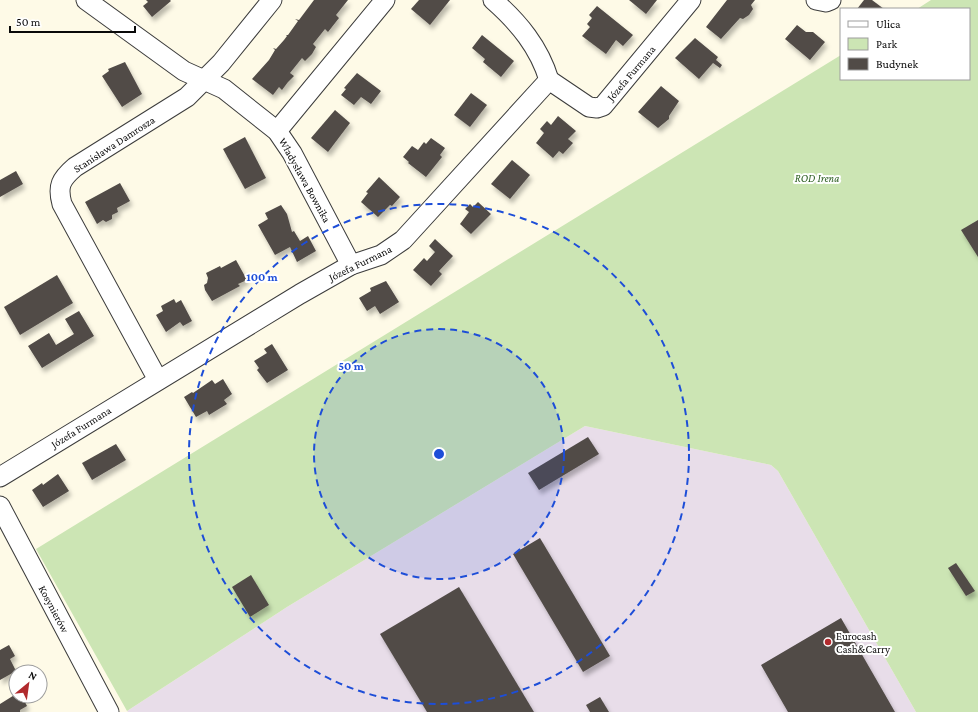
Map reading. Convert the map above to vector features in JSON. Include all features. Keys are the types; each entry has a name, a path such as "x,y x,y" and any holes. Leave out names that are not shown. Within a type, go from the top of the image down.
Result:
{"street":[{"name":"Władysława Bownika","path":"86,0 184,71 224,89 277,131 292,153 351,265"},
{"name":"Stanisława Damrosza","path":"158,380 62,204 59,192 62,180 75,168 187,97 205,80 272,0"},
{"path":"277,131 385,0"},
{"path":"493,0 507,12 534,46 544,62 549,80"},
{"name":"Józefa Furmana","path":"0,477 158,380 351,265 381,256 403,240 549,80 589,106 597,108 603,106 691,0"},
{"path":"816,0 826,2 831,0"},
{"name":"Kosynierów","path":"0,506 4,527 109,712"}],"shaded area":[{"path":"585,426 771,465 778,471 916,712 127,711 287,607"}],"green space":[{"name":"ROD Irena","path":"931,0 978,0 978,712 916,712 778,471 771,465 585,426 287,607 127,711 36,549 840,56 840,80 970,80 970,8 919,8"}],"building":[{"path":"146,0 171,1 152,17 143,6 148,2"},
{"path":"314,0 348,0 336,15 339,18 328,32 325,29 313,44 316,47 312,54 305,61 302,58 290,73 294,76 282,90 279,87 273,95 252,79 269,60 275,50 273,48 276,49 287,36 286,35 288,35 298,21 295,19 299,20"},
{"path":"419,0 450,0 430,25 411,9"},
{"path":"629,0 657,0 646,14"},
{"path":"727,0 755,0 751,5 753,9 749,15 743,19 740,18 721,39 706,27"},
{"path":"864,0 872,0 883,8 858,8"},
{"path":"597,6 633,35 623,46 616,40 606,54 582,36 590,27 587,24 592,18 589,15"},
{"path":"797,25 806,32 813,32 825,42 810,60 785,39"},
{"path":"482,35 514,61 501,77 483,62 485,59 472,48"},
{"path":"695,38 718,57 716,60 722,65 720,68 713,63 699,79 675,58"},
{"path":"125,62 142,94 122,107 102,76 109,71 108,69"},
{"path":"357,73 381,91 371,104 361,97 354,105 341,95 346,89 344,88"},
{"path":"661,86 679,101 669,116 669,119 658,128 638,112"},
{"path":"471,93 487,105 470,127 454,115"},
{"path":"335,110 350,123 328,152 311,138"},
{"path":"558,116 576,131 568,139 573,143 563,154 559,151 553,158 536,143 544,133 540,129 547,121 551,125"},
{"path":"245,137 266,178 245,189 223,149"},
{"path":"431,138 445,148 440,155 442,157 426,177 408,163 409,162 403,157 412,146 418,150 424,142 426,144"},
{"path":"512,160 530,175 510,199 491,184"},
{"path":"16,171 23,184 0,197 0,180"},
{"path":"379,177 400,197 392,206 390,205 378,217 361,202 368,193 366,192"},
{"path":"120,183 130,201 117,208 118,212 112,215 112,219 106,222 103,220 97,224 85,202"},
{"path":"478,202 491,214 471,234 460,224 469,212 465,209 470,204 473,207"},
{"path":"281,205 287,214 292,232 294,231 300,241 308,236 316,251 297,262 290,247 275,255 258,225 268,219 265,213"},
{"path":"978,220 978,257 961,230"},
{"path":"435,239 453,256 439,271 442,274 431,286 413,270 424,258 427,261 435,252 429,246"},
{"path":"236,260 247,280 238,284 240,286 212,301 205,290 204,285 207,283 208,278 206,273 220,266 221,268"},
{"path":"57,275 73,303 20,335 4,307"},
{"path":"386,281 399,302 380,314 375,306 367,311 359,298 371,291 370,288"},
{"path":"174,299 176,303 181,300 192,321 183,326 180,322 166,332 156,315 163,311 161,306"},
{"path":"79,311 94,336 42,368 28,346 49,333 56,345 74,334 65,319"},
{"path":"272,344 288,370 267,383 257,370 259,368 254,361 267,353 264,349"},
{"path":"223,379 232,394 224,400 227,404 209,415 207,411 196,417 184,397 192,392 193,393 212,380 215,384"},
{"path":"588,437 599,454 539,490 528,473"},
{"path":"116,444 126,460 92,480 82,463"},
{"path":"58,474 69,491 43,507 32,490 42,483 43,485"},
{"path":"540,538 610,656 583,672 513,554"},
{"path":"956,563 975,591 966,596 948,568"},
{"path":"251,575 269,605 250,617 232,587"},
{"path":"459,587 534,712 427,712 380,634"},
{"name":"Eurocash Cash&Carry","path":"841,618 895,712 788,712 761,665"},
{"path":"9,645 15,656 10,659 12,664 8,664 8,676 0,680 0,650"},
{"path":"600,697 609,712 590,712 586,705"},
{"path":"8,699 8,704 26,704 27,706 20,710 20,712 0,712 0,704"}],"place":[{"name":"Eurocash Cash&Carry","path":"828,642"}]}
